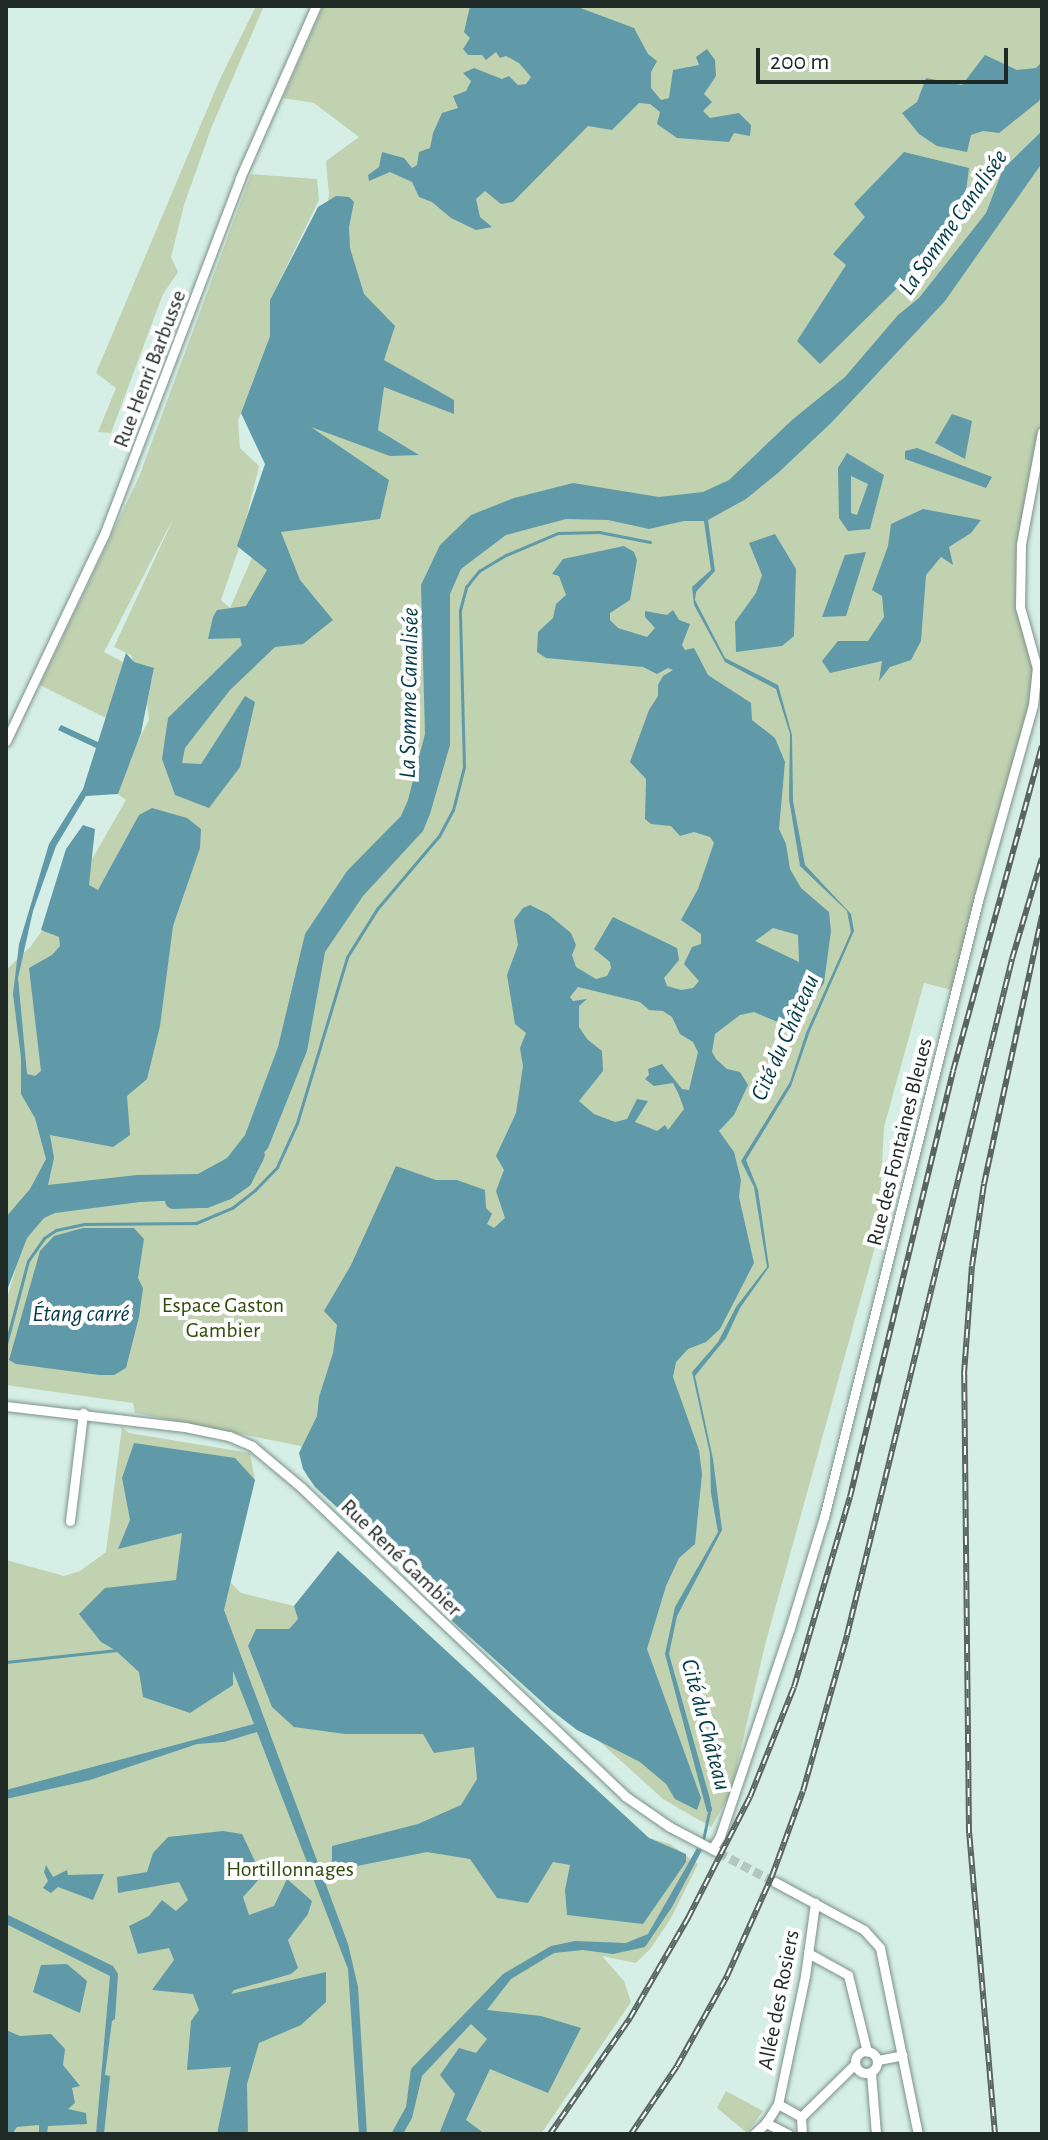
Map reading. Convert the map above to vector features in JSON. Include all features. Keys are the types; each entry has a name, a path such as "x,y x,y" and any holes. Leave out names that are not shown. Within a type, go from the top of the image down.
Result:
{"street":[{"name":"Rue Henri Barbusse","path":"6,741 104,535 240,178 316,6"},
{"name":"Rue des Fontaines Bleues","path":"715,1850 824,1517 979,897 1033,705 1037,668 1020,607 1021,544 1042,432"},
{"name":"Rue René Gambier","path":"6,1406 83,1413 215,1433 252,1446 352,1535 608,1781 670,1827 715,1850"},
{"path":"70,1521 83,1413"},
{"path":"775,1882 864,1930 880,1948 918,2134"},
{"name":"Allée des Rosiers","path":"778,2104 815,1903"},
{"path":"808,1953 848,1975 867,2052 878,2060 903,2055"},
{"path":"802,2134 801,2117 855,2064 859,2053 867,2052"},
{"path":"876,2134 871,2073 878,2060"},
{"path":"855,2064 871,2073"},
{"path":"754,2134 766,2123 778,2104 801,2117"},
{"path":"766,2123 788,2134"}],"green space":[{"path":"256,6 264,6 212,126 184,205 171,257 178,272 163,294 111,433 98,432 116,388 96,373 220,79"},
{"name":"Espace Gaston Gambier","path":"323,6 1042,6 1042,432 1032,478 1020,596 1038,684 956,991 924,983 884,1127 878,1236 765,1645 731,1792 711,1827 663,1799 307,1477 301,1446 135,1413 133,1403 6,1385 6,1302 15,1271 6,1257 6,970 31,946 84,873 126,800 118,794 130,756 149,720 147,704 154,669 133,662 131,655 114,647 175,515 104,652 123,662 106,718 40,685 139,477 251,174 317,179 319,200 270,300 270,336 238,421 240,448 259,466 239,548 221,600 230,608 265,528 301,370 329,195 326,161 359,137 314,103 283,98"},
{"name":"Hortillonnages","path":"122,1427 129,1433 250,1453 255,1480 229,1581 241,1593 294,1606 338,1551 649,1838 670,1844 698,1864 671,1918 651,1948 636,1963 602,1956 624,1981 631,2002 541,2134 6,2134 6,1560 64,1576 80,1571 106,1552"},
{"path":"726,2091 763,2111 747,2133 717,2108"}],"water":[{"path":"470,6 575,6 634,28 648,54 657,61 651,72 651,88 661,100 669,98 673,70 699,65 696,57 707,49 715,60 716,76 704,94 712,102 703,111 710,118 739,113 751,125 750,136 734,133 729,142 677,138 657,124 660,112 650,104 639,103 612,130 588,126 513,202 501,204 485,191 476,199 480,217 492,227 476,230 419,197 412,182 390,172 369,181 368,175 379,167 382,152 404,158 412,168 417,165 419,152 430,148 442,113 458,108 453,96 466,91 471,81 463,73 474,68 502,79 509,76 518,85 526,84 531,77 519,63 506,56 500,58 496,52 486,60 482,55 468,55 463,49 470,38 464,32"},
{"path":"985,55 1017,70 1036,68 1042,62 1042,95 1039,101 999,133 983,131 971,135 967,152 937,146 919,134 902,113 917,102 926,78 962,85"},
{"path":"1042,131 1042,163 945,301 832,422 779,472 746,499 708,520 715,571 696,592 695,600 725,658 778,685 792,735 793,801 805,865 851,914 854,931 810,1031 791,1086 746,1160 758,1190 769,1267 740,1308 726,1338 695,1376 713,1459 722,1530 677,1616 669,1654 710,1799 712,1811 707,1812 665,1654 675,1607 718,1532 711,1493 710,1454 692,1372 718,1342 736,1307 767,1267 754,1187 741,1161 790,1082 806,1033 851,932 847,911 800,866 789,799 790,734 776,689 725,662 694,605 692,587 711,570 704,521 684,521 649,529 608,520 566,519 506,535 461,569 450,594 450,745 430,814 423,831 363,896 325,952 307,1051 268,1148 237,1182 205,1199 140,1202 55,1213 44,1218 27,1238 6,1293 6,1217 30,1189 46,1159 35,1118 21,1094 21,1058 13,994 19,944 49,844 83,789 96,748 58,730 61,725 98,742 126,653 134,662 154,668 141,733 118,794 86,796 56,846 33,911 18,978 27,1074 35,1076 41,1071 29,968 52,955 60,946 59,937 41,930 66,849 83,825 95,829 89,885 98,890 139,815 152,808 187,818 201,829 200,848 173,926 160,1026 147,1079 127,1096 130,1135 113,1147 50,1135 54,1158 48,1185 137,1175 198,1174 227,1158 245,1135 278,1047 305,934 347,871 401,816 408,800 425,734 421,585 440,545 471,515 514,498 573,483 659,497 703,492 729,480 792,420 845,377 898,315 919,298 986,213 1003,169"},
{"path":"904,152 969,168 966,192 951,235 820,364 797,341 846,265 833,254 865,217 854,204"},
{"path":"336,196 349,197 354,202 349,227 350,248 364,294 395,326 384,360 454,400 454,414 384,387 378,430 419,455 390,456 311,427 389,480 380,519 281,532 300,580 333,620 303,644 275,647 230,690 185,748 182,763 201,764 245,696 255,702 240,767 209,808 175,795 162,759 168,718 242,645 240,638 208,639 213,617 217,610 246,606 267,570 237,546 265,464 241,413 270,336 270,300 318,207"},
{"path":"952,414 972,421 965,459 935,443"},
{"path":"917,448 992,477 986,488 905,459 905,451"},
{"path":"847,453 884,475 870,529 848,531 839,518 838,468","holes":["851,476 868,484 857,515 851,513"]},
{"path":"923,509 981,520 971,533 949,547 953,565 941,557 926,575 921,641 911,660 890,667 879,681 882,661 830,673 822,661 838,641 868,641 884,617 882,596 872,590 888,546 891,524"},
{"path":"775,534 796,569 794,636 782,646 736,652 735,622 756,593 762,575 749,543"},
{"path":"624,546 634,552 637,560 630,600 610,613 610,620 618,628 647,637 655,628 645,617 645,611 667,615 673,610 679,620 690,624 682,645 685,650 694,648 708,675 751,703 752,720 775,738 785,762 779,829 786,844 790,869 801,888 829,912 831,931 824,983 801,1017 780,1023 754,1012 740,1015 715,1034 712,1052 727,1069 740,1072 748,1085 734,1115 719,1131 734,1152 741,1180 739,1197 754,1263 720,1329 706,1342 688,1349 676,1362 673,1377 699,1450 702,1474 695,1544 679,1558 666,1586 647,1649 701,1798 697,1810 675,1799 666,1784 640,1762 577,1730 551,1710 441,1611 421,1585 315,1487 303,1469 299,1453 317,1416 319,1397 333,1353 337,1325 324,1311 351,1265 396,1166 436,1180 457,1180 485,1190 486,1208 492,1214 487,1224 494,1228 505,1218 496,1191 504,1170 496,1156 516,1113 523,1066 520,1048 526,1033 515,1024 507,975 518,945 514,920 523,908 530,905 548,914 571,933 576,945 572,955 576,967 596,979 607,976 611,968 610,962 594,949 613,917 677,948 679,960 664,978 667,986 681,990 693,988 699,981 684,964 692,947 701,944 701,934 681,920 698,889 714,843 710,837 694,832 680,836 671,826 651,824 645,819 646,779 630,762 649,710 658,696 658,685 663,676 673,670 668,668 657,674 643,667 546,658 537,652 538,632 553,618 556,604 566,595 559,576 552,574 563,559","holes":["773,928 798,935 799,962 755,941","578,987 640,1002 649,1010 663,1011 672,1017 680,1034 693,1042 698,1052 689,1090 682,1089 662,1064 648,1069 649,1075 645,1079 654,1086 673,1083 679,1095 684,1109 668,1130 665,1125 657,1131 635,1122 648,1101 637,1099 627,1119 615,1122 594,1114 579,1101 603,1071 602,1051 587,1039 579,1027 579,1006 587,999 573,1001 570,997"]},
{"path":"866,552 846,616 822,617 845,555"},
{"name":"Étang carré","path":"83,1228 134,1228 144,1239 138,1278 143,1288 139,1317 126,1368 114,1375 99,1375 16,1364 9,1360 40,1251 54,1236"},
{"path":"134,1443 235,1458 255,1480 224,1610 348,1944 358,1987 367,2134 359,2134 348,1969 257,1732 224,1742 197,1744 90,1780 6,1799 6,1790 254,1724 233,1671 233,1685 190,1713 143,1697 139,1672 101,1642 79,1614 105,1588 176,1580 182,1533 118,1549 130,1520 122,1478"},
{"path":"338,1551 649,1838 686,1854 686,1862 643,1924 567,1915 565,1890 570,1865 553,1862 528,1903 497,1898 470,1859 427,1852 332,1871 332,1846 418,1824 461,1805 477,1779 474,1747 434,1753 423,1734 345,1734 294,1727 272,1707 248,1646 256,1629 289,1629 298,1619 294,1606"},
{"path":"223,1831 242,1834 262,1876 243,1897 249,1915 274,1906 287,1879 312,1901 308,1914 288,1940 298,1968 291,1974 234,1990 231,1994 326,1972 326,2002 301,2025 259,2043 247,2084 248,2134 217,2134 231,2067 187,2070 191,2021 199,2010 193,1994 152,1990 174,1960 169,1948 138,1954 129,1926 149,1916 162,1900 176,1911 188,1900 179,1882 118,1893 117,1877 147,1872 153,1853 168,1837"},
{"path":"697,1848 702,1850 672,1907 645,1947 613,1954 583,1950 554,1953 511,1979 487,2010 541,2016 581,2028 548,2093 490,2069 466,2120 485,2134 439,2134 455,2094 440,2075 459,2048 476,2053 487,2039 471,2024 422,2076 412,2118 403,2134 391,2134 406,2107 411,2069 503,1974 551,1946 575,1941 626,1943 648,1934"},
{"path":"46,1865 53,1877 67,1870 68,1875 104,1874 93,1900 58,1887 51,1893 43,1888 48,1881 44,1872"},
{"path":"6,1914 113,1966 118,1974 115,2019 112,2021 105,2075 110,2076 104,2134 96,2134 110,1976 6,1924"},
{"path":"67,1964 87,1981 80,2013 33,1992 41,1965"},
{"path":"6,2030 20,2036 51,2034 65,2049 63,2065 80,2086 72,2088 75,2103 68,2109 86,2113 87,2124 48,2126 47,2134 39,2134 39,2125 17,2127 12,2134 6,2134"}],"waterway":[{"path":"6,1344 28,1261 44,1238 56,1230 85,1224 196,1223 232,1208 277,1167 297,1123 347,957 377,909 439,836 453,810 464,767 460,610 466,587 479,571 506,555 558,533 599,532 650,542"},
{"name":"La Somme Canalisée","path":"173,1201 206,1200 227,1192 244,1180 257,1155"},
{"name":"Cité du Château","path":"6,1662 117,1650"},
{"name":"Cité du Château","path":"703,1840 710,1808"}],"tunnel":[{"path":"718,1852 775,1882"}],"railway":[{"path":"550,2134 630,2018 688,1918 750,1797 794,1687 850,1497 953,1071 1042,746"},
{"path":"631,2134 677,2066 727,1976 772,1876 803,1791 847,1635 1012,959 1042,858"},
{"path":"995,2134 969,1833 964,1374 972,1266 984,1184 1042,915"}]}
